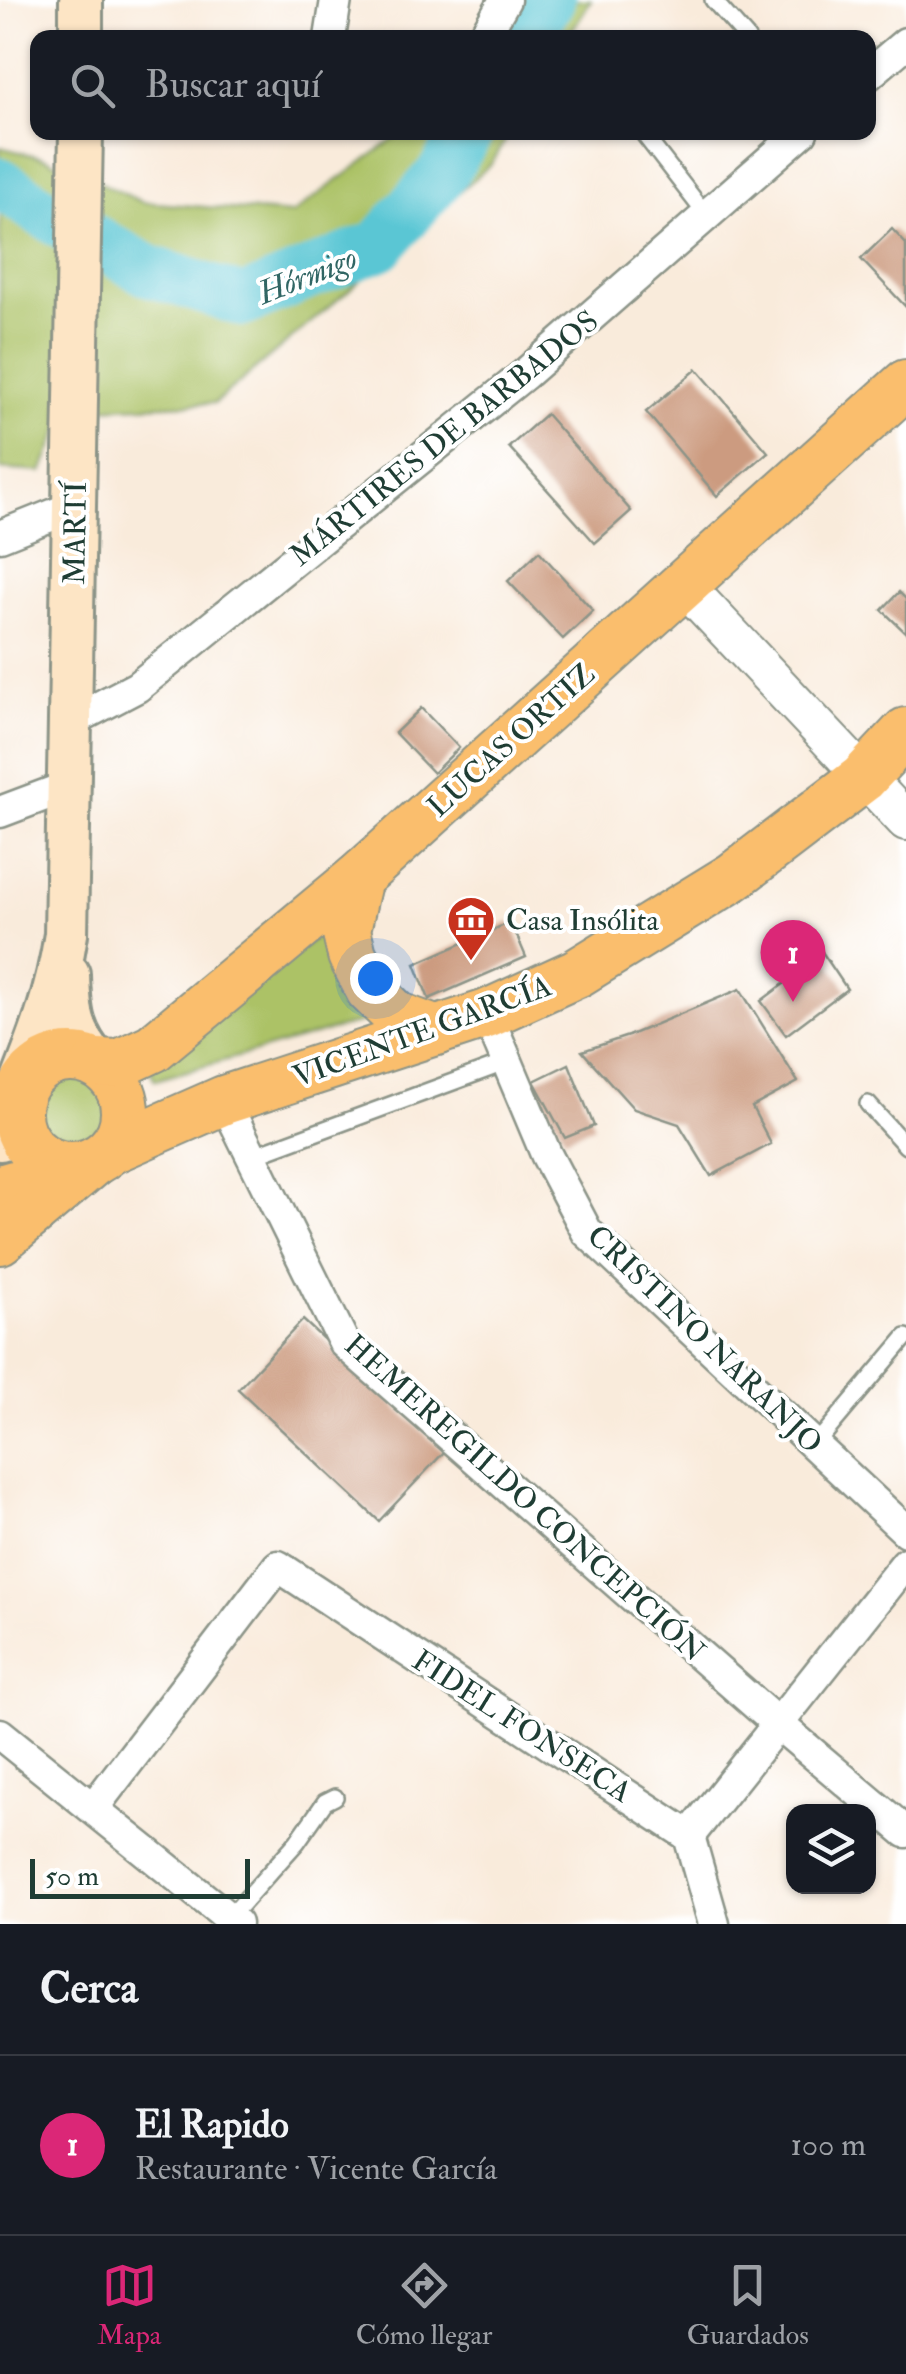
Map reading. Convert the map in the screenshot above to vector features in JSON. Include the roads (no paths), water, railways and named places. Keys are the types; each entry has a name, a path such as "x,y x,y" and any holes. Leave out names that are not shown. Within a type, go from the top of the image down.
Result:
{"main road":[{"path":"81,0 81,30"},
{"name":"MARTÍ","path":"81,140 66,934 71,1020 80,1043 97,1063"},
{"name":"LUCAS ORTIZ","path":"97,1063 119,1064 153,1048 358,878 906,384"},
{"name":"VICENTE GARCÍA","path":"102,1156 224,1100 487,1014 576,973 733,877 863,778 906,732"},
{"path":"358,878 346,930 352,955 370,990 398,1016 437,1031"},
{"name":"MARTÍ","path":"0,1140 12,1093 54,998 66,934"},
{"path":"0,1240 102,1156 125,1122 122,1091 112,1075 97,1063 78,1057 57,1059 39,1068 12,1093 21,1133 30,1148 60,1165 78,1166 102,1156"},
{"path":"0,1189 102,1156"}],"street":[{"path":"331,30 336,0"},
{"path":"487,30 504,0"},
{"path":"876,68 906,43"},
{"name":"MÁRTIRES DE BARBADOS","path":"70,722 138,688 525,374 793,140"},
{"path":"0,536 76,506"},
{"path":"683,584 906,821"},
{"path":"0,812 69,786"},
{"name":"CRISTINO NARANJO","path":"487,1014 546,1154 587,1232 906,1531"},
{"name":"HEMEREGILDO CONCEPCIÓN","path":"224,1100 344,1343 906,1832"},
{"path":"714,1924 689,1836 906,1563"},
{"name":"FIDEL FONSECA","path":"93,1808 278,1566 689,1836"},
{"path":"0,1734 232,1921"}],"lane":[{"path":"713,0 740,30"},
{"path":"648,140 707,216"},
{"path":"252,1156 507,1062"},
{"path":"868,1104 906,1146"},
{"path":"815,1445 906,1337"},
{"path":"232,1921 325,1802 335,1797"}],"waterway":[{"name":"Hórmigo","path":"531,30 549,0"},
{"name":"Hórmigo","path":"0,183 147,270 243,301 380,245 442,174 463,140"}],"place":[{"name":"Casa Insólita","path":"471,962"},
{"name":"El Rapido","path":"793,1002"}]}
